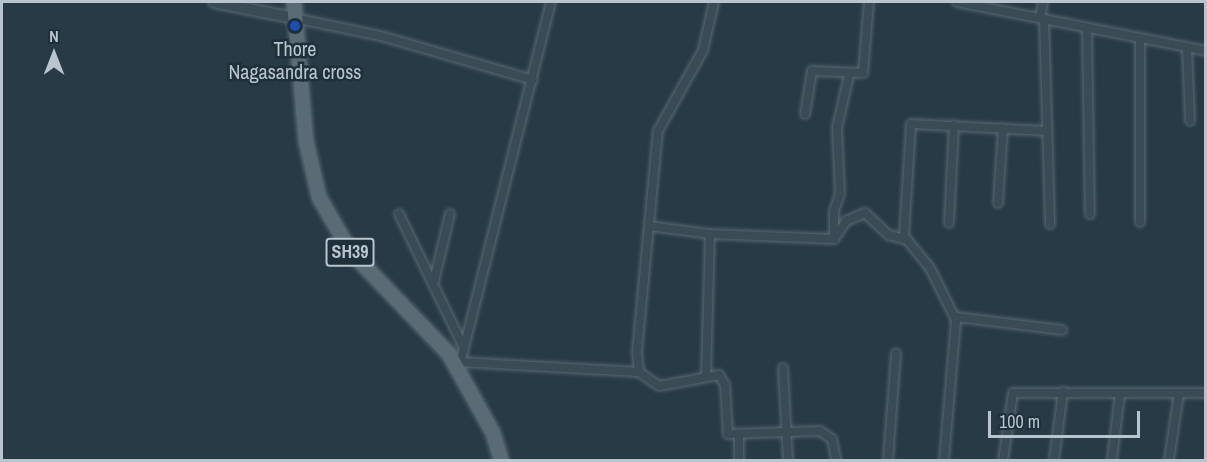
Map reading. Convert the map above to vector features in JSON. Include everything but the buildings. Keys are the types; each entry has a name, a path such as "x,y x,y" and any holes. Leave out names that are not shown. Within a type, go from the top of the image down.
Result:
{"main road":[{"name":"SH39","path":"294,2 306,141 319,196 350,251 459,367 493,433 501,460"}],"street":[{"path":"214,2 381,36 533,80"},
{"path":"551,2 459,367 639,372 660,386 706,375 722,379 727,433 787,430 829,434 836,446 836,460"},
{"path":"639,372 658,131 703,50 714,2"},
{"path":"804,114 812,71 849,75 863,73 869,2"},
{"path":"957,2 1206,51"},
{"path":"1043,2 1050,224"},
{"path":"1088,28 1090,214"},
{"path":"1140,38 1140,222"},
{"path":"1187,48 1190,121"},
{"path":"834,239 834,211 840,194 837,128 849,75"},
{"path":"905,239 911,124 1047,131"},
{"path":"949,223 954,125"},
{"path":"998,203 1003,128"},
{"path":"834,239 846,221 865,213 889,235 905,239 930,268 956,317 944,460"},
{"path":"399,214 434,281 464,348"},
{"path":"434,281 450,214"},
{"path":"650,226 710,234 834,239"},
{"path":"706,375 710,234"},
{"path":"956,317 1062,330"},
{"path":"888,460 896,353"},
{"path":"783,369 788,460"},
{"path":"1054,460 1063,392"},
{"path":"1003,460 1014,393 1206,393"},
{"path":"1112,460 1120,393"},
{"path":"1169,460 1179,393"},
{"path":"739,434 739,460"}],"place":[{"name":"Thore Nagasandra cross","path":"295,26"}]}
